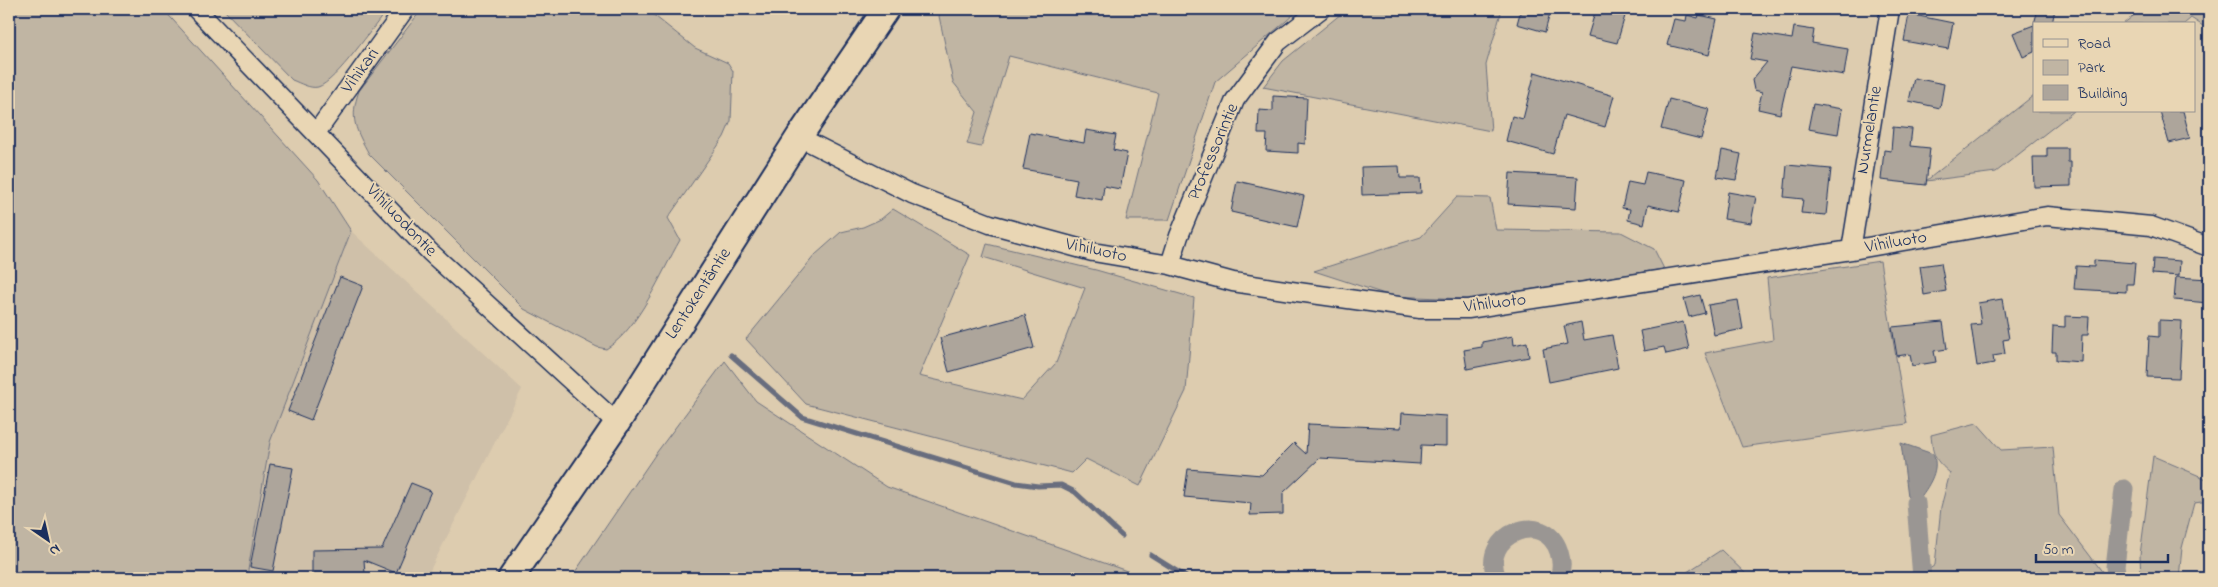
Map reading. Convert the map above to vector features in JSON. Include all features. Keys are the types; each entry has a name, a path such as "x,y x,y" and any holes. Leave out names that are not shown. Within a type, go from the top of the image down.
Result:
{"main road":[{"name":"Lentokentäntie","path":"511,578 617,423 799,137 886,9"}],"street":[{"name":"Vihiluodontie","path":"196,9 430,252 617,423"},
{"name":"Vihikari","path":"316,133 406,9"},
{"name":"Professorintie","path":"1170,266 1179,236 1235,100 1278,42 1321,9"},
{"name":"Nurmelantie","path":"1851,250 1890,9"},
{"name":"Vihiluoto","path":"799,137 912,194 990,224 1093,252 1170,266 1233,282 1420,309 1468,309 1851,250 2046,216 2151,226 2209,247"}],"shaded area":[{"path":"351,231 522,389 426,578 247,577 270,442"},
{"path":"1901,443 1933,454 1935,460 1934,474 1916,503 1908,496"}],"green space":[{"path":"9,9 163,9 318,180 351,231 270,442 247,576 268,578 9,578"},
{"path":"223,9 388,9 335,75 326,83 318,87 312,87 292,80"},
{"path":"422,9 646,9 695,48 728,63 733,71 731,121 724,137 668,218 680,240 639,314 618,340 606,349 597,347 524,309 369,154 355,124 354,117 359,91"},
{"path":"944,9 1300,9 1215,82 1169,220 1126,220 1158,93 1009,56 981,147 967,144 977,112 953,82 939,16"},
{"path":"1347,9 1502,9 1486,65 1491,131 1263,87 1283,61"},
{"path":"2142,9 2209,9 2209,30 2191,18 2186,22 2126,22"},
{"path":"2033,96 2033,112 2073,112 1996,172 1926,181"},
{"path":"1457,197 1490,198 1496,230 1621,232 1654,249 1664,269 1467,299 1391,296 1314,271 1421,237"},
{"path":"893,209 970,255 919,376 1022,400 1056,363 1085,288 983,257 987,244 1096,270 1194,298 1186,391 1140,486 1086,459 1072,473 806,404 746,339 815,255 841,232 863,227 881,219"},
{"path":"1880,261 1907,424 1742,447 1705,353 1773,340 1767,278"},
{"path":"725,361 756,401 887,487 1147,578 571,578 657,452"},
{"path":"1977,423 2001,450 2053,447 2059,515 2107,578 1917,578 1935,565 1941,507 1950,473 1935,457 1931,435"},
{"path":"2153,456 2209,480 2209,501 2194,503 2182,548 2179,578 2141,578 2140,555"},
{"path":"1721,550 1750,578 1678,578"}],"building":[{"path":"1521,9 1551,9 1545,32 1517,24"},
{"path":"1596,9 1627,9 1617,43 1588,36"},
{"path":"2038,9 2055,9 2052,22 2035,22"},
{"path":"1909,14 1953,23 1948,49 1904,41"},
{"path":"1687,15 1698,18 1699,15 1717,19 1709,55 1667,45 1674,19 1686,21"},
{"path":"2033,25 2033,52 2023,57 2013,33"},
{"path":"1794,27 1814,30 1812,43 1848,49 1844,75 1791,66 1780,114 1758,109 1762,92 1754,90 1752,80 1767,62 1750,59 1755,33 1792,39"},
{"path":"1535,72 1614,96 1605,127 1564,115 1553,154 1506,141 1512,116 1523,119"},
{"path":"1914,78 1944,84 1940,108 1909,101"},
{"path":"1273,96 1307,98 1305,144 1298,143 1298,153 1266,151 1267,134 1258,134 1259,110 1273,111"},
{"path":"1669,99 1709,109 1701,139 1661,129"},
{"path":"1813,104 1842,109 1838,134 1808,129"},
{"path":"2160,112 2183,112 2190,138 2169,143"},
{"path":"1893,127 1912,129 1910,146 1930,148 1926,185 1881,180 1884,150 1891,151"},
{"path":"1086,130 1116,135 1113,150 1127,153 1120,189 1104,186 1102,200 1074,195 1077,179 1023,169 1030,133 1084,143"},
{"path":"2047,148 2068,148 2068,162 2071,162 2071,186 2034,187 2033,157 2047,157"},
{"path":"1722,150 1741,154 1736,180 1717,177"},
{"path":"1787,165 1831,169 1826,215 1801,213 1803,199 1784,197"},
{"path":"1399,166 1400,178 1420,178 1421,193 1362,195 1361,167"},
{"path":"1646,172 1686,180 1679,212 1648,205 1644,224 1628,220 1630,209 1622,208 1628,182 1643,185"},
{"path":"1510,173 1578,177 1576,208 1508,204"},
{"path":"1237,181 1304,196 1297,227 1231,212"},
{"path":"1728,192 1756,197 1751,223 1724,219"},
{"path":"2153,259 2180,261 2179,276 2152,274"},
{"path":"2094,260 2135,263 2133,284 2126,284 2126,292 2074,289 2076,266 2094,267"},
{"path":"1941,263 1946,291 1924,295 1920,266"},
{"path":"340,277 363,286 311,420 288,411"},
{"path":"2176,277 2209,279 2209,303 2174,300"},
{"path":"1700,295 1705,313 1689,317 1684,299"},
{"path":"2002,299 2009,339 2003,340 2005,354 1993,356 1994,363 1977,366 1971,325 1981,324 1978,303"},
{"path":"1738,300 1743,329 1714,335 1708,305"},
{"path":"1025,315 1034,348 949,372 940,338"},
{"path":"2065,316 2089,317 2088,335 2082,335 2081,362 2056,360 2056,352 2052,352 2053,326 2065,327"},
{"path":"2159,320 2182,321 2179,378 2147,377 2149,336 2159,337"},
{"path":"1581,322 1584,340 1612,335 1618,368 1549,382 1543,349 1568,344 1564,326"},
{"path":"1683,322 1689,349 1666,354 1664,347 1644,351 1640,331"},
{"path":"1943,322 1947,349 1934,351 1936,362 1912,366 1910,354 1897,356 1892,327"},
{"path":"1513,336 1514,345 1527,342 1529,357 1467,369 1464,350 1482,347 1482,342"},
{"path":"1402,413 1446,416 1446,446 1421,445 1420,464 1320,458 1283,493 1283,514 1250,515 1251,503 1184,497 1188,469 1262,475 1294,443 1306,454 1308,424 1401,428"},
{"path":"270,464 293,468 273,571 250,567"},
{"path":"411,483 431,491 396,573 364,560 365,574 312,575 312,550 382,549"}],"waterway":[{"path":"731,355 802,417 1016,483 1038,486 1061,485 1075,492 1122,536"},
{"path":"2117,578 2115,567 2124,489"},
{"path":"1916,503 1922,578"},
{"path":"1497,578 1494,563 1497,549 1505,539 1516,532 1528,529 1541,531 1552,538 1561,559 1559,578"},
{"path":"1151,555 1188,578"}]}
